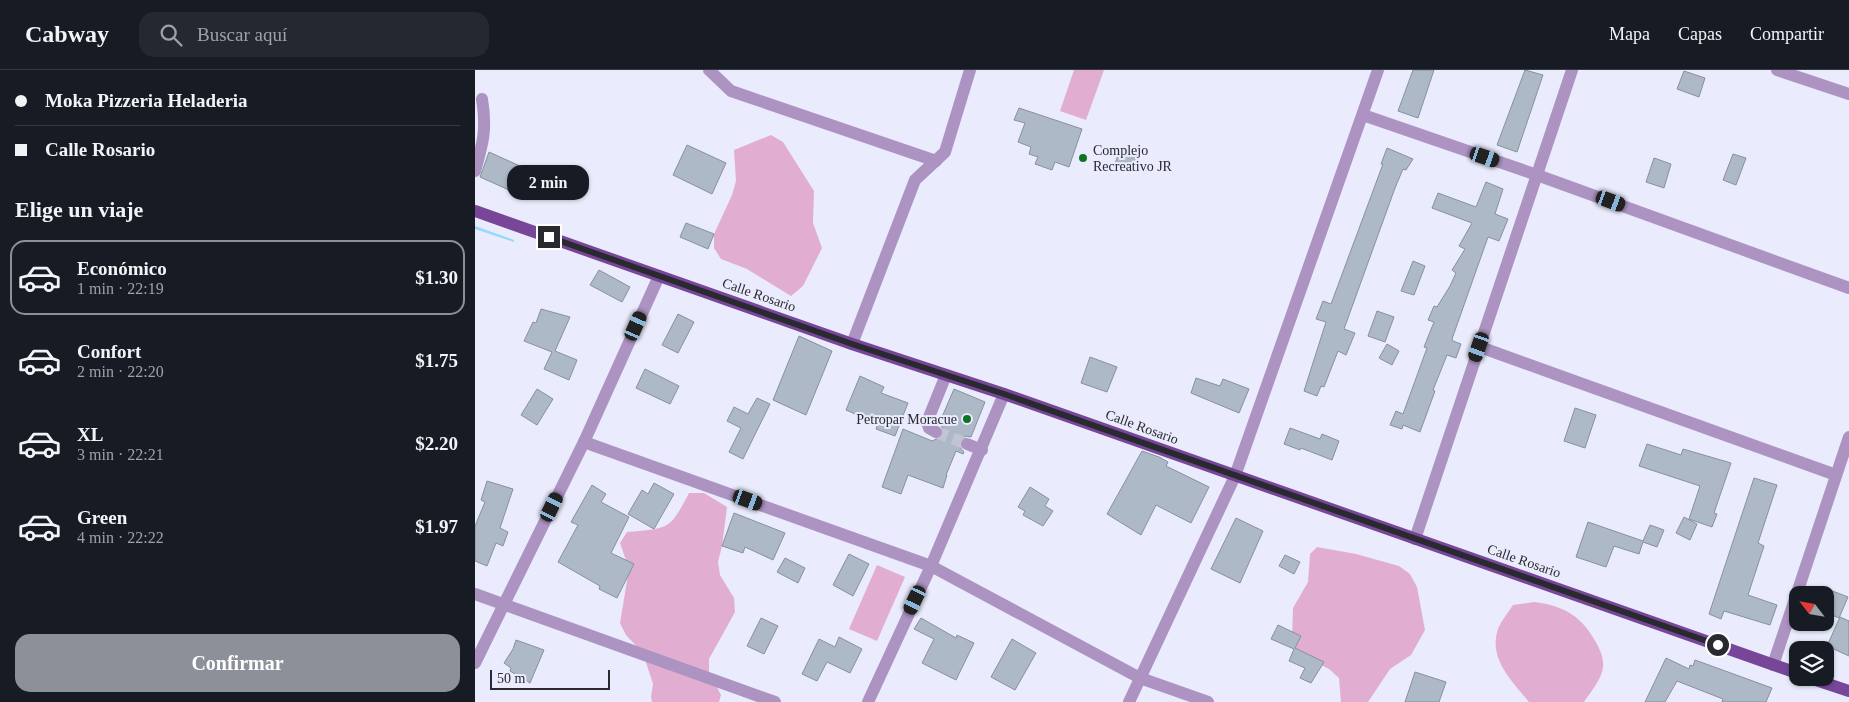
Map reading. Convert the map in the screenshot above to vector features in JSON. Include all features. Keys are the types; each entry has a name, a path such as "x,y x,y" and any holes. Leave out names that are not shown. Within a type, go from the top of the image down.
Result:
{"main road":[{"name":"Calle Rosario","path":"475,211 852,344 1004,394 1789,670"},
{"path":"1834,686 1849,691"}],"street":[{"path":"709,70 731,91 936,161"},
{"path":"852,344 915,180 925,168 945,152 971,70"},
{"path":"1129,702 1235,476 1378,70"},
{"path":"1415,539 1572,70"},
{"path":"1777,70 1849,94"},
{"path":"475,171 484,137 485,120 482,99"},
{"path":"1363,115 1537,175 1849,288"},
{"path":"475,663 584,442 659,276"},
{"path":"1479,347 1836,475"},
{"path":"936,432 929,428 927,422 945,375"},
{"path":"867,702 931,566 1004,394"},
{"path":"1773,665 1849,437"},
{"path":"584,442 931,566 1140,678 1208,702"},
{"path":"967,444 981,450"},
{"path":"475,594 775,702"}],"shaded area":[{"path":"1074,70 1104,70 1086,120 1060,111"},
{"path":"771,135 783,142 814,191 813,223 822,248 803,286 791,296 747,269 721,259 714,248 714,234 732,195 736,181 734,150"},
{"path":"689,493 704,493 727,507 718,562 720,575 734,598 735,612 709,659 709,672 721,695 719,702 652,702 653,684 643,653 626,635 620,623 629,569 620,543 627,532 652,530 672,521"},
{"path":"1317,547 1356,554 1399,566 1410,574 1417,587 1425,630 1411,655 1390,669 1368,702 1341,702 1339,678 1329,669 1305,657 1295,648 1292,638 1293,608 1308,582 1310,554"},
{"path":"877,565 905,577 877,641 849,629"},
{"path":"1534,602 1555,606 1580,620 1601,652 1603,669 1601,676 1584,702 1529,702 1503,669 1496,650 1499,626 1513,605"}],"water":[{"path":"475,226 514,240 514,242 475,229"}],"building":[{"path":"1413,70 1434,70 1418,118 1398,111"},
{"path":"1525,70 1543,75 1517,152 1497,145"},
{"path":"1684,71 1705,78 1699,97 1677,89"},
{"path":"1019,108 1082,129 1069,167 1055,162 1052,170 1035,164 1038,157 1029,154 1031,147 1018,142 1025,123 1014,120"},
{"path":"687,145 726,163 712,194 673,175"},
{"path":"1387,148 1413,159 1406,170 1403,169 1395,188 1344,329 1355,333 1346,355 1338,351 1324,387 1321,386 1317,396 1304,391 1326,322 1316,319 1323,301 1331,304 1383,164 1381,164"},
{"path":"1120,149 1138,154 1134,169 1115,164"},
{"path":"489,152 520,166 509,190 480,177"},
{"path":"1733,154 1746,158 1736,185 1723,180"},
{"path":"1654,158 1671,164 1664,188 1646,182"},
{"path":"1486,182 1503,189 1495,214 1508,219 1499,241 1488,237 1452,339 1461,344 1456,358 1447,355 1433,390 1435,391 1420,432 1403,425 1402,429 1390,425 1396,411 1403,414 1427,348 1424,347 1434,322 1428,320 1434,306 1437,307 1456,273 1452,270 1465,249 1459,246 1472,223 1432,208 1438,193 1476,207"},
{"path":"686,223 714,234 708,249 680,237"},
{"path":"1413,261 1425,266 1414,295 1401,291"},
{"path":"599,270 630,287 622,302 590,285"},
{"path":"541,309 570,317 555,351 577,360 569,380 544,369 552,352 524,341 533,322 536,323"},
{"path":"1377,311 1394,317 1385,342 1368,336"},
{"path":"678,314 694,322 678,353 662,345"},
{"path":"799,336 832,351 806,415 773,400"},
{"path":"1387,344 1399,351 1392,365 1379,358"},
{"path":"1090,357 1117,367 1107,392 1081,383"},
{"path":"645,369 679,386 670,404 636,388"},
{"path":"860,376 884,387 881,393 908,403 895,436 876,429 878,424 846,410"},
{"path":"1196,378 1220,386 1223,379 1249,389 1239,413 1191,393"},
{"path":"537,389 553,399 537,425 521,415"},
{"path":"954,389 985,402 971,437 965,436 960,441 959,446 964,452 963,454 956,451 943,488 908,475 901,494 882,487 903,429 932,441 943,436 943,428 939,424"},
{"path":"757,398 770,404 743,459 729,452 741,428 727,421 734,407 748,414"},
{"path":"1575,408 1596,415 1585,448 1564,441"},
{"path":"1290,428 1320,439 1322,434 1339,441 1332,460 1301,448 1300,450 1284,444"},
{"path":"1647,444 1681,455 1683,449 1731,463 1714,513 1717,514 1712,527 1689,519 1700,486 1639,466"},
{"path":"1142,451 1159,457 1168,462 1166,466 1209,487 1191,523 1156,505 1141,535 1107,514"},
{"path":"1754,478 1777,485 1758,543 1764,546 1748,595 1777,605 1770,625 1724,611 1721,619 1709,614"},
{"path":"487,481 513,489 500,528 508,532 503,546 496,543 487,566 475,561 475,526 485,502 481,500"},
{"path":"654,483 674,494 654,529 628,514 642,490 648,494"},
{"path":"592,485 606,494 601,502 629,517 611,553 634,564 617,598 599,589 600,586 558,562 578,525 571,522"},
{"path":"1030,487 1049,499 1045,506 1053,511 1043,526 1023,515 1025,511 1018,507"},
{"path":"734,513 785,533 773,560 745,547 743,553 722,546"},
{"path":"1684,517 1697,524 1690,540 1676,533"},
{"path":"1236,518 1263,531 1240,583 1211,569"},
{"path":"1588,522 1643,541 1650,525 1664,530 1657,547 1643,542 1639,554 1614,546 1606,567 1576,557"},
{"path":"849,554 869,564 853,596 833,585"},
{"path":"1285,555 1300,562 1294,574 1279,566"},
{"path":"785,558 805,568 798,583 777,572"},
{"path":"1834,592 1848,597 1839,618 1834,616"},
{"path":"1840,617 1849,621 1849,656 1834,649 1834,641 1829,641"},
{"path":"761,618 778,626 764,654 747,646"},
{"path":"921,618 956,638 957,635 974,643 956,680 922,663 934,639 914,629"},
{"path":"1278,625 1301,636 1295,648 1324,662 1311,683 1300,678 1305,668 1289,661 1294,649 1271,639"},
{"path":"839,637 862,649 850,673 827,662 817,681 802,674 819,639 835,647"},
{"path":"1012,639 1036,653 1015,690 991,677"},
{"path":"516,640 544,650 530,683 510,671 511,668 504,663 513,649"},
{"path":"1666,658 1689,669 1690,665 1693,666 1695,660 1772,688 1766,702 1722,702 1723,699 1677,681 1665,702 1645,702"},
{"path":"1415,672 1446,682 1439,702 1405,702"}],"tunnel":[{"path":"936,432 967,444"}],"place":[{"name":"Complejo Recreativo JR","path":"1083,158"},
{"name":"Petropar Moracue","path":"967,419"}],"route":[{"path":"549,237 852,344 1004,394 1718,645"}]}
